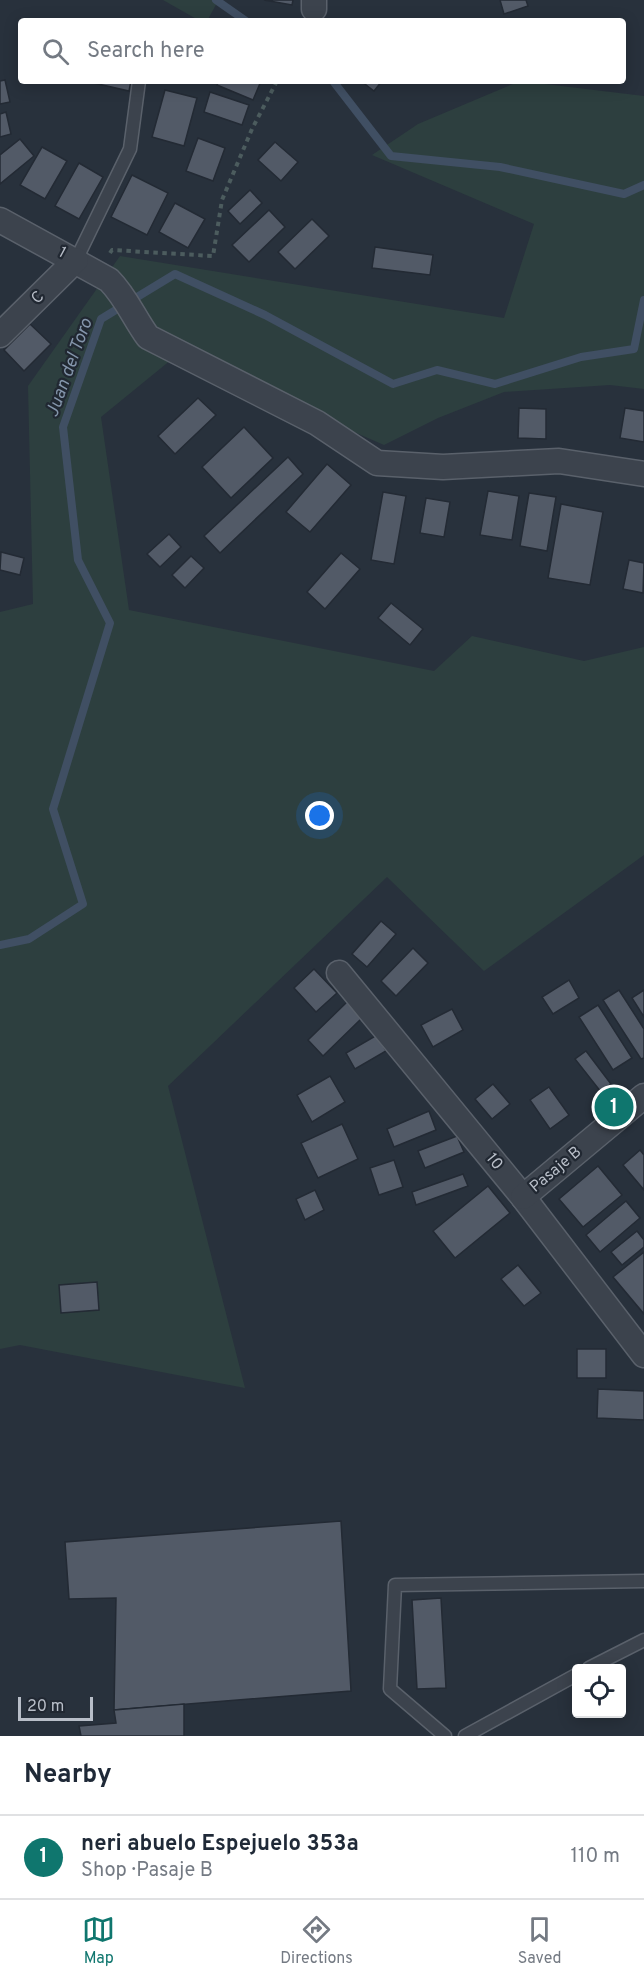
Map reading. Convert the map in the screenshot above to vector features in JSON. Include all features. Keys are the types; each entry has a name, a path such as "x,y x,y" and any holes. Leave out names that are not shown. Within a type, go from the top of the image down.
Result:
{"street":[{"name":"1","path":"0,220 110,280 121,292 148,337 317,423 377,463 443,467 559,461 644,474"},
{"name":"C","path":"0,335 85,266"},
{"name":"10","path":"339,973 523,1197 644,1355"},
{"name":"Pasaje B","path":"523,1197 644,1096"}],"lane":[{"path":"85,266 130,149 139,84"},
{"path":"445,1736 390,1689 395,1585 644,1581"},
{"path":"597,1664 644,1640"},
{"path":"465,1736 572,1677"}],"path":[{"path":"85,266 112,250 213,256 222,200 252,129 275,84"}],"shaded area":[{"path":"163,0 218,1 209,18 195,18"},
{"path":"513,84 545,84 644,96 644,389 610,385 504,392 438,418 384,445 177,355 101,417 129,610 434,671 472,636 584,661 644,647 644,855 484,971 387,877 168,1086 245,1388 20,1345 0,1349 0,612 33,604 28,386 120,256 504,318 534,224 372,155 418,124"}],"building":[{"path":"264,0 293,0 292,5"},
{"path":"500,0 526,0 528,6 504,14"},
{"path":"5,80 10,102 0,104 0,81"},
{"path":"98,84 130,84 129,91"},
{"path":"218,84 260,84 253,100"},
{"path":"365,84 380,84 374,91"},
{"path":"165,90 197,98 184,146 152,137"},
{"path":"210,92 249,105 242,125 204,112"},
{"path":"6,112 11,134 0,137 0,114"},
{"path":"198,138 225,148 213,181 186,171"},
{"path":"20,139 34,156 0,184 0,155"},
{"path":"275,142 298,162 281,181 258,160"},
{"path":"42,147 67,161 45,199 20,185"},
{"path":"79,163 103,177 79,219 55,206"},
{"path":"132,175 168,193 147,235 111,217"},
{"path":"250,190 262,203 240,224 228,211"},
{"path":"175,203 205,219 188,248 159,232"},
{"path":"269,210 285,227 249,262 232,245"},
{"path":"312,219 329,236 295,269 278,252"},
{"path":"375,247 433,255 430,275 372,268"},
{"path":"30,324 51,344 24,371 4,350"},
{"path":"198,398 216,415 175,454 158,436"},
{"path":"519,408 546,409 546,439 518,438"},
{"path":"625,408 644,411 644,442 620,438"},
{"path":"244,427 273,458 231,498 202,467"},
{"path":"288,457 303,474 220,553 204,536"},
{"path":"327,464 351,485 310,532 286,512"},
{"path":"488,491 519,496 512,540 480,535"},
{"path":"383,492 406,496 394,564 371,560"},
{"path":"529,493 556,497 547,551 520,546"},
{"path":"426,498 450,502 444,537 420,533"},
{"path":"561,504 603,512 590,585 548,578"},
{"path":"169,534 181,547 160,567 147,554"},
{"path":"1,552 24,558 20,575 0,570"},
{"path":"341,553 360,569 325,609 307,592"},
{"path":"191,556 204,568 185,588 172,575"},
{"path":"629,560 644,563 643,593 623,589"},
{"path":"391,603 423,629 410,645 378,618"},
{"path":"381,921 396,934 367,967 352,954"},
{"path":"413,948 428,963 396,996 381,981"},
{"path":"314,969 337,993 316,1012 294,988"},
{"path":"569,980 579,998 553,1014 542,997"},
{"path":"619,990 644,1029 644,1058 641,1059 603,1000"},
{"path":"644,990 644,1017 632,998"},
{"path":"348,1001 363,1017 323,1056 308,1040"},
{"path":"598,1005 632,1058 613,1070 579,1017"},
{"path":"452,1009 463,1030 433,1047 421,1025"},
{"path":"377,1035 386,1051 355,1069 346,1053"},
{"path":"586,1051 611,1084 601,1092 575,1059"},
{"path":"330,1076 345,1102 312,1122 297,1095"},
{"path":"493,1084 510,1104 492,1119 475,1099"},
{"path":"549,1087 569,1115 550,1129 530,1100"},
{"path":"429,1111 436,1130 394,1147 387,1129"},
{"path":"342,1124 358,1159 318,1178 301,1143"},
{"path":"457,1136 464,1152 425,1168 418,1151"},
{"path":"640,1150 644,1155 644,1190 623,1165"},
{"path":"394,1160 403,1187 379,1195 370,1168"},
{"path":"598,1166 622,1195 583,1227 559,1199"},
{"path":"463,1174 468,1186 416,1205 412,1192"},
{"path":"488,1186 510,1213 455,1258 433,1231"},
{"path":"315,1190 324,1210 305,1220 296,1199"},
{"path":"626,1201 640,1218 600,1252 586,1235"},
{"path":"637,1231 644,1240 644,1247 622,1265 611,1252"},
{"path":"644,1252 644,1314 613,1277"},
{"path":"518,1265 541,1293 524,1306 501,1279"},
{"path":"97,1282 99,1310 61,1313 59,1285"},
{"path":"577,1349 606,1349 606,1378 577,1378"},
{"path":"598,1389 644,1391 644,1420 597,1418"},
{"path":"341,1521 351,1691 114,1710 116,1598 69,1599 65,1542"},
{"path":"441,1598 446,1688 417,1689 412,1600"},
{"path":"184,1704 184,1736 81,1736 79,1726 116,1723 114,1710"}],"waterway":[{"path":"216,0 242,18"},
{"path":"335,84 391,156 500,167 624,194 644,185"},
{"name":"Juan del Toro","path":"0,945 29,939 83,904 53,809 110,623 78,560 63,427 101,319 175,274 265,315 393,384 437,370 495,384 581,357 634,349 644,300"}],"place":[{"name":"neri abuelo Espejuelo 353a","path":"614,1107"}]}
